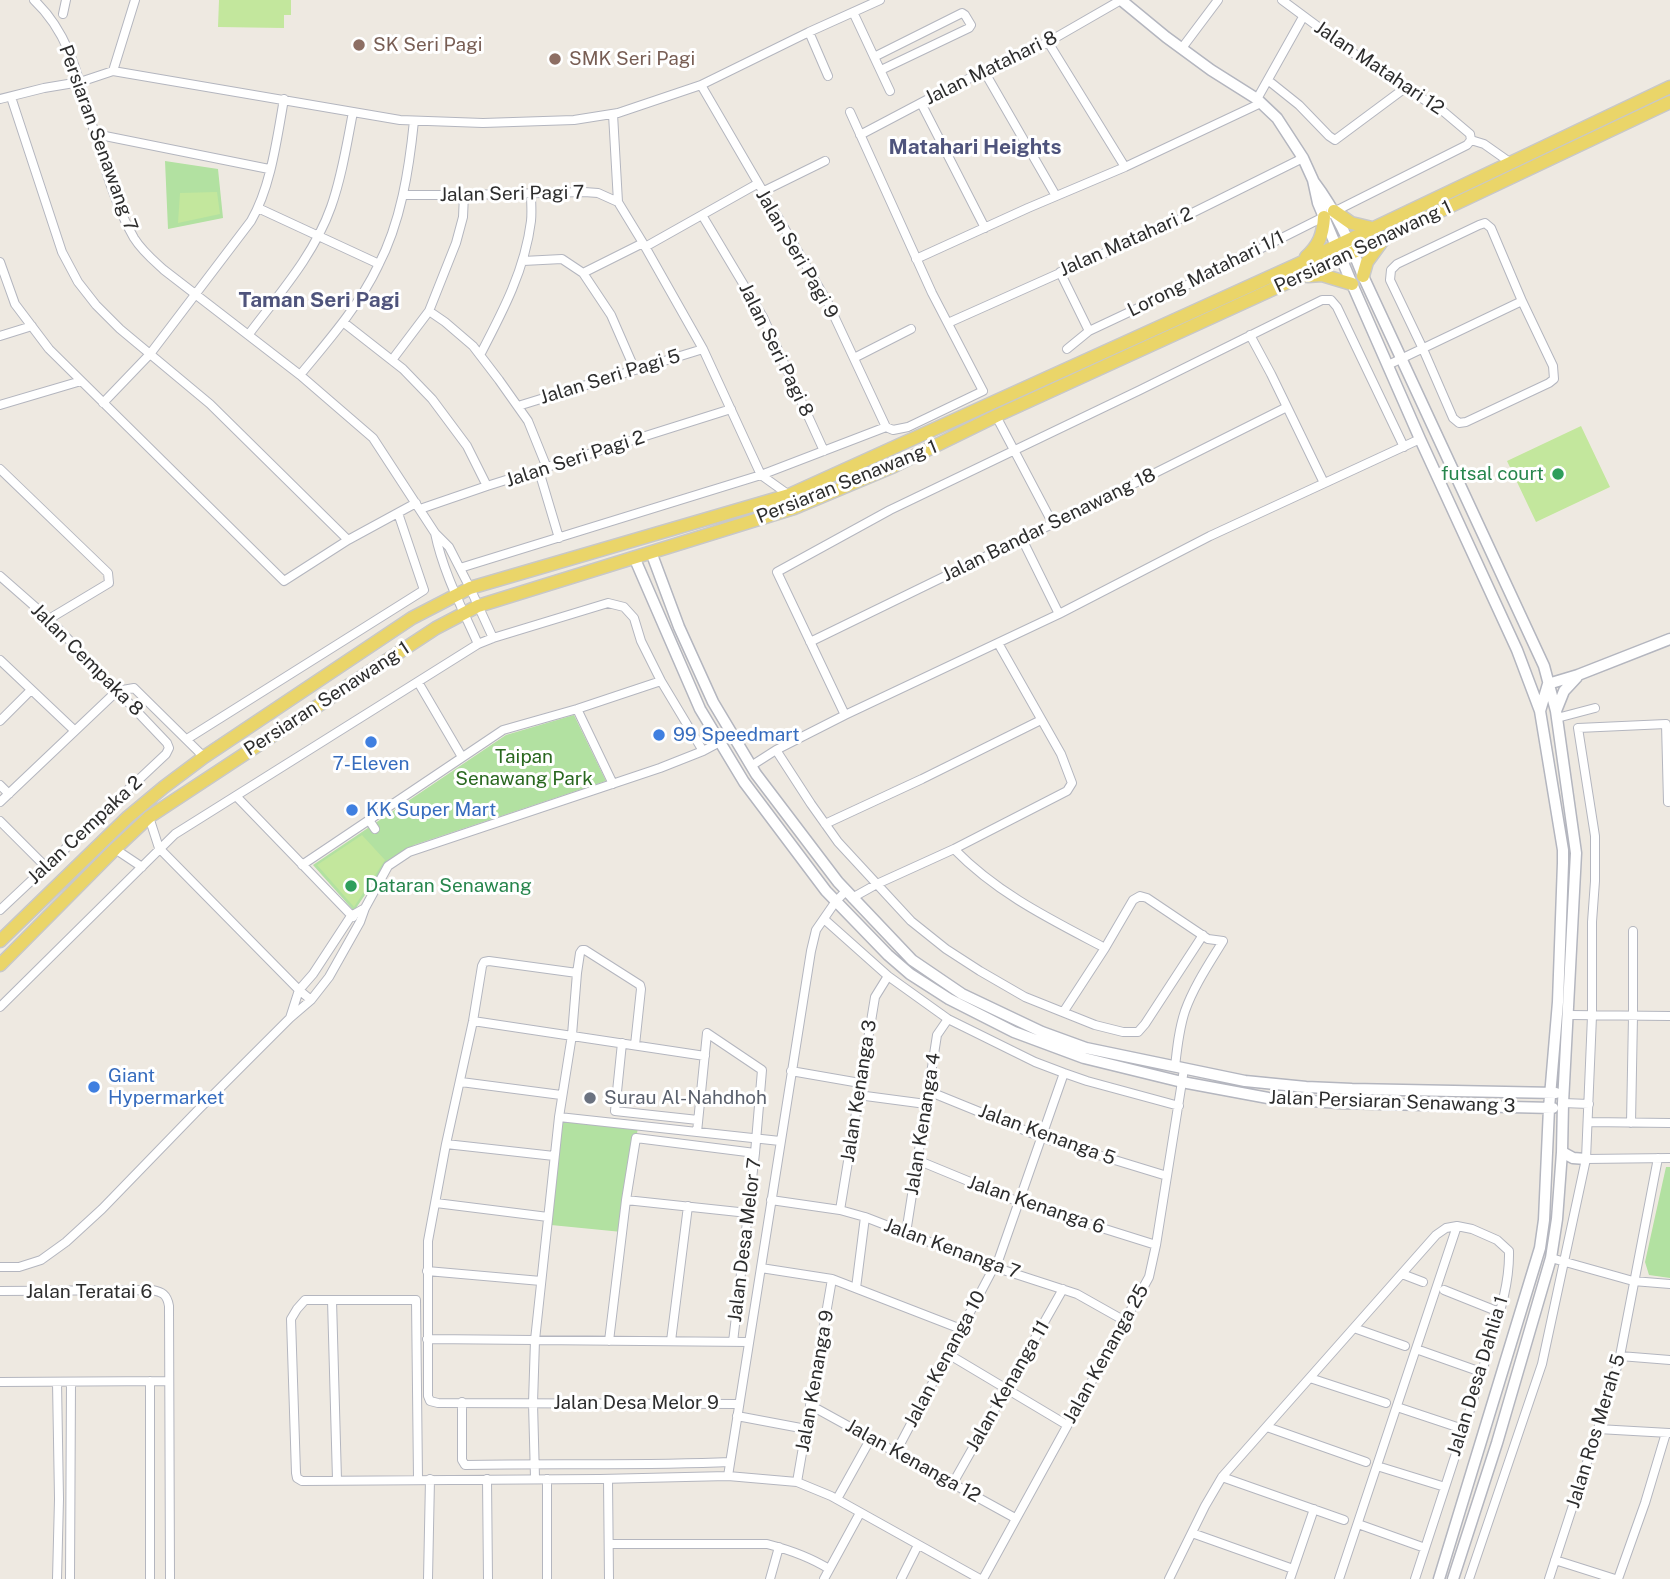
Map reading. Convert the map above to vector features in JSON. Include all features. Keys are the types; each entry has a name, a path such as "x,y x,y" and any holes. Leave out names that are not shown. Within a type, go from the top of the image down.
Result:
{"main road":[{"name":"Persiaran Senawang 1","path":"0,965 149,817 464,612 794,508 894,466 996,416 1302,276 1373,228 1670,87"},
{"name":"Persiaran Senawang 1","path":"0,941 128,817 164,787 204,757 412,618 456,595 470,588 789,495 1300,262 1386,237 1670,102"},
{"path":"1300,262 1317,247 1329,214 1373,228"},
{"path":"1302,276 1322,275 1357,280 1386,237"}],"street":[{"name":"Persiaran Senawang 7","path":"34,0 43,8 69,49 116,197 135,239 148,255 195,295 249,334 373,438 435,533"},
{"path":"63,14 66,0"},
{"path":"113,71 135,0"},
{"path":"0,100 80,82 113,71 414,121 483,123 574,120 613,114 701,85 880,0"},
{"path":"1121,0 1211,70 1259,101 1277,118 1303,158 1313,180 1327,198 1329,214 1345,249 1388,365 1517,650 1539,711 1563,850 1558,1002 1549,1108 1544,1220 1540,1248 1439,1579"},
{"name":"Jalan Matahari 8","path":"860,135 984,71 1048,42 1121,0"},
{"path":"1182,48 1218,0"},
{"name":"Jalan Matahari 12","path":"1282,0 1375,69 1444,112 1470,134 1471,141"},
{"path":"853,12 890,91"},
{"path":"874,57 962,13 971,24 969,28 881,71"},
{"path":"916,259 1125,167 1259,101 1303,17"},
{"path":"808,32 828,76"},
{"path":"1048,42 1125,167"},
{"path":"984,71 1056,196"},
{"path":"1269,80 1335,140 1405,88"},
{"name":"Jalan Seri Pagi 9","path":"701,85 828,303 886,427"},
{"path":"10,97 62,252 78,282 120,329 210,404 348,540"},
{"path":"1,267 15,304 49,349 103,403 150,354 251,221 258,208 270,169 285,99"},
{"path":"920,103 985,228"},
{"path":"249,334 310,252 318,236 331,207 341,172 353,111"},
{"path":"460,568 761,475 886,427 893,430 908,427 983,391 916,259 850,112"},
{"path":"613,114 618,202 703,349 761,475 789,495"},
{"path":"300,375 342,322 379,264 403,195 410,163 414,121"},
{"path":"95,134 270,169"},
{"path":"1471,141 1484,144 1511,163"},
{"name":"Lorong Matahari 1/1","path":"1067,349 1089,331 1206,276 1471,141"},
{"name":"Jalan Matahari 2","path":"948,323 1171,223 1303,158"},
{"path":"583,273 760,188 824,161"},
{"name":"Jalan Seri Pagi 7","path":"403,195 583,192 598,193 618,202"},
{"path":"480,355 508,301 523,261 531,221 531,193"},
{"path":"392,360 429,311 456,243 463,217 464,195"},
{"path":"258,208 379,264"},
{"name":"Jalan Seri Pagi 8","path":"702,215 763,317 824,451"},
{"path":"1485,223 1491,228 1522,301 1553,366 1554,379 1459,423 1453,418 1390,279 1391,270 1397,264 1485,223"},
{"path":"523,261 562,259 583,273 611,315 635,370"},
{"path":"1060,272 1089,331"},
{"path":"1357,280 1401,359 1544,666 1557,714 1576,853 1563,1102 1563,1152 1551,1258 1497,1443 1453,1579"},
{"path":"845,715 777,572 890,510 1322,300 1331,300 1337,307 1404,447"},
{"path":"1388,365 1522,301"},
{"path":"429,311 473,346 536,437 559,538"},
{"path":"342,322 392,360 432,399 467,446 487,486"},
{"path":"0,336 32,326"},
{"path":"854,358 911,329"},
{"path":"1250,335 1324,483"},
{"name":"Jalan Seri Pagi 5","path":"517,406 703,349"},
{"path":"0,405 81,381"},
{"name":"Jalan Seri Pagi 2","path":"103,403 285,581 348,540 398,513 730,409"},
{"name":"Jalan Bandar Senawang 18","path":"810,642 1287,407"},
{"path":"996,416 1052,524"},
{"path":"751,766 776,750 845,715 1059,614 1210,536 1420,439"},
{"path":"0,469 108,573 109,583 49,619"},
{"path":"187,739 424,590 398,513"},
{"path":"435,533 449,547 493,638"},
{"path":"435,533 456,595 478,644"},
{"path":"1021,539 1059,614"},
{"name":"Jalan Persiaran Senawang 3","path":"651,552 679,627 713,702 751,766 838,883 912,960 962,994 1042,1032 1086,1048 1245,1081 1306,1087 1550,1093 1563,1102"},
{"name":"Jalan Persiaran Senawang 3","path":"634,557 700,709 744,782 826,891 888,955 949,999 1014,1032 1084,1058 1182,1082 1268,1098 1549,1108 1563,1102"},
{"name":"Jalan Cempaka 8","path":"0,576 49,619 169,748"},
{"path":"0,1007 175,834 478,644 493,638 608,603 624,607 634,618 641,641 661,681 703,751"},
{"path":"1548,684 1578,676 1670,639"},
{"path":"728,1476 791,1071 816,930 836,901 954,849 1067,791 1072,783 1061,754 998,643"},
{"path":"0,660 74,730"},
{"path":"1544,666 1560,673 1578,676"},
{"path":"1557,714 1564,691 1578,676"},
{"path":"302,865 503,730 661,681"},
{"path":"418,682 462,757"},
{"path":"1539,711 1548,684"},
{"path":"0,802 117,691 134,688 204,757"},
{"path":"0,721 31,690"},
{"path":"1557,714 1595,708"},
{"path":"577,709 613,784"},
{"path":"825,824 1041,720"},
{"path":"1469,1579 1542,1364 1586,1159 1595,836 1578,728 1666,724 1668,802"},
{"path":"0,1268 19,1267 41,1260 66,1242 311,1000 329,977 388,866 409,852 613,784 703,751 733,735"},
{"name":"Jalan Cempaka 2","path":"0,910 166,754 169,748"},
{"path":"776,750 838,842 911,920 946,949 1025,997 1095,1025 1123,1032 1138,1032 1203,935 1140,896 1133,900 1064,1011"},
{"path":"0,785 9,794"},
{"path":"236,796 351,916 360,922"},
{"path":"149,817 159,848 311,1000"},
{"path":"369,820 376,828"},
{"path":"0,821 46,867"},
{"path":"115,849 142,867"},
{"path":"954,849 1001,890 1105,948"},
{"path":"290,1018 299,990 313,974 351,916 365,908"},
{"path":"824,919 888,976 948,1019 1035,1062 1064,1073 1179,1106"},
{"path":"1631,1122 1633,931"},
{"name":"Jalan Kenanga 25","path":"981,1579 1149,1277 1182,1082 1179,1068 1179,1034 1201,975 1223,941 1208,939 1203,935"},
{"path":"535,1478 535,1340 561,1095 572,1035 577,973 582,950 640,985 635,1045"},
{"path":"577,973 489,961 482,966 428,1241 427,1339 749,1342"},
{"name":"Jalan Kenanga 3","path":"840,1210 875,997 888,976"},
{"path":"1569,1015 1670,1016"},
{"name":"Jalan Kenanga 4","path":"906,1233 937,1035 948,1019"},
{"path":"473,1021 705,1056 697,1132"},
{"name":"Jalan Desa Melor 7","path":"705,1056 707,1032 762,1070 757,1139 733,1342"},
{"path":"622,1043 615,1111 698,1120"},
{"path":"791,1071 860,1083"},
{"name":"Jalan Kenanga 10","path":"896,1452 995,1267 1064,1073"},
{"path":"461,1082 561,1095"},
{"name":"Jalan Kenanga 5","path":"928,1091 1041,1137 1167,1177"},
{"path":"858,1094 926,1104"},
{"path":"1563,1102 1589,1104"},
{"path":"559,1116 780,1141"},
{"path":"1588,1122 1670,1123"},
{"path":"609,1341 636,1138 755,1153"},
{"path":"446,1144 554,1156"},
{"path":"1563,1152 1573,1158 1586,1159 1670,1158"},
{"name":"Jalan Ros Merah 5","path":"1549,1579 1620,1356 1658,1158"},
{"name":"Jalan Kenanga 6","path":"917,1160 1019,1202 1156,1245"},
{"path":"626,1200 748,1213"},
{"name":"Jalan Kenanga 7","path":"771,1200 840,1210 865,1217 995,1267 1077,1294 1125,1321"},
{"path":"436,1203 548,1217"},
{"path":"671,1341 688,1206"},
{"path":"856,1288 865,1217"},
{"path":"1169,1579 1222,1477 1436,1235 1446,1228 1457,1226 1339,1579"},
{"name":"Jalan Desa Dahlia 1","path":"1415,1579 1482,1372 1509,1268 1509,1251 1497,1240 1472,1229 1457,1226"},
{"path":"1551,1258 1633,1281 1670,1284"},
{"path":"761,1268 832,1279 961,1329"},
{"path":"427,1271 541,1280"},
{"path":"1402,1274 1423,1282"},
{"name":"Jalan Kenanga 9","path":"797,1482 832,1279"},
{"name":"Jalan Kenanga 11","path":"953,1483 1063,1289"},
{"path":"1444,1290 1499,1312"},
{"name":"Jalan Teratai 6","path":"0,1291 162,1292 168,1297 169,1306 169,1381"},
{"path":"418,1479 416,1300 305,1300 291,1319 297,1478 302,1481 728,1476 797,1482 836,1499 981,1579"},
{"path":"332,1300 337,1480"},
{"path":"1354,1328 1405,1346"},
{"name":"Jalan Desa Melor 9","path":"427,1339 428,1396 430,1401 438,1403 738,1404"},
{"path":"1416,1349 1482,1372"},
{"path":"948,1354 1067,1425"},
{"path":"1620,1356 1670,1360"},
{"path":"1310,1378 1386,1403"},
{"path":"150,1381 150,1579"},
{"path":"0,1382 169,1381 170,1579"},
{"path":"57,1382 57,1579"},
{"path":"71,1382 71,1579"},
{"path":"462,1402 462,1460 465,1465 659,1465 730,1462"},
{"name":"Jalan Kenanga 12","path":"810,1405 1015,1518"},
{"path":"1397,1407 1463,1429"},
{"path":"737,1416 806,1429"},
{"path":"1267,1427 1366,1462"},
{"path":"1555,1560 1617,1579 1668,1433 1598,1429"},
{"path":"836,1499 871,1438"},
{"path":"1377,1466 1445,1487"},
{"path":"1222,1477 1345,1520"},
{"path":"428,1579 430,1479"},
{"path":"487,1479 488,1579"},
{"path":"547,1479 547,1579"},
{"path":"608,1479 609,1579"},
{"path":"1290,1579 1314,1509"},
{"path":"824,1579 860,1513"},
{"path":"1358,1524 1425,1548"},
{"path":"1192,1533 1293,1569"},
{"path":"609,1544 767,1544 788,1549 830,1569"},
{"path":"901,1579 918,1545"},
{"path":"770,1579 779,1547"}],"green space":[{"path":"219,0 291,0 291,15 284,15 284,28 218,27"},
{"path":"165,161 218,169 223,218 168,229"},
{"path":"217,192 220,214 178,223 180,193"},
{"name":"futsal court","path":"1581,426 1610,487 1536,522 1507,461"},
{"name":"Taipan Senawang Park","path":"574,715 606,781 414,845 388,861 354,911 313,865 506,735"},
{"name":"Dataran Senawang","path":"362,835 385,860 354,907 317,865"},
{"path":"561,1119 638,1127 622,1232 551,1225"},
{"path":"1666,1167 1670,1167 1670,1278 1649,1275 1645,1262"}],"place":[{"name":"SK Seri Pagi","path":"359,45"},
{"name":"SMK Seri Pagi","path":"555,59"},
{"name":"futsal court","path":"1558,474"},
{"name":"99 Speedmart","path":"659,735"},
{"name":"7-Eleven","path":"371,742"},
{"name":"KK Super Mart","path":"352,810"},
{"name":"Dataran Senawang","path":"351,886"},
{"name":"Giant Hypermarket","path":"94,1087"},
{"name":"Surau Al-Nahdhoh","path":"590,1098"}],"district":[{"name":"Matahari Heights","path":"975,148"},
{"name":"Taman Seri Pagi","path":"319,301"}]}
